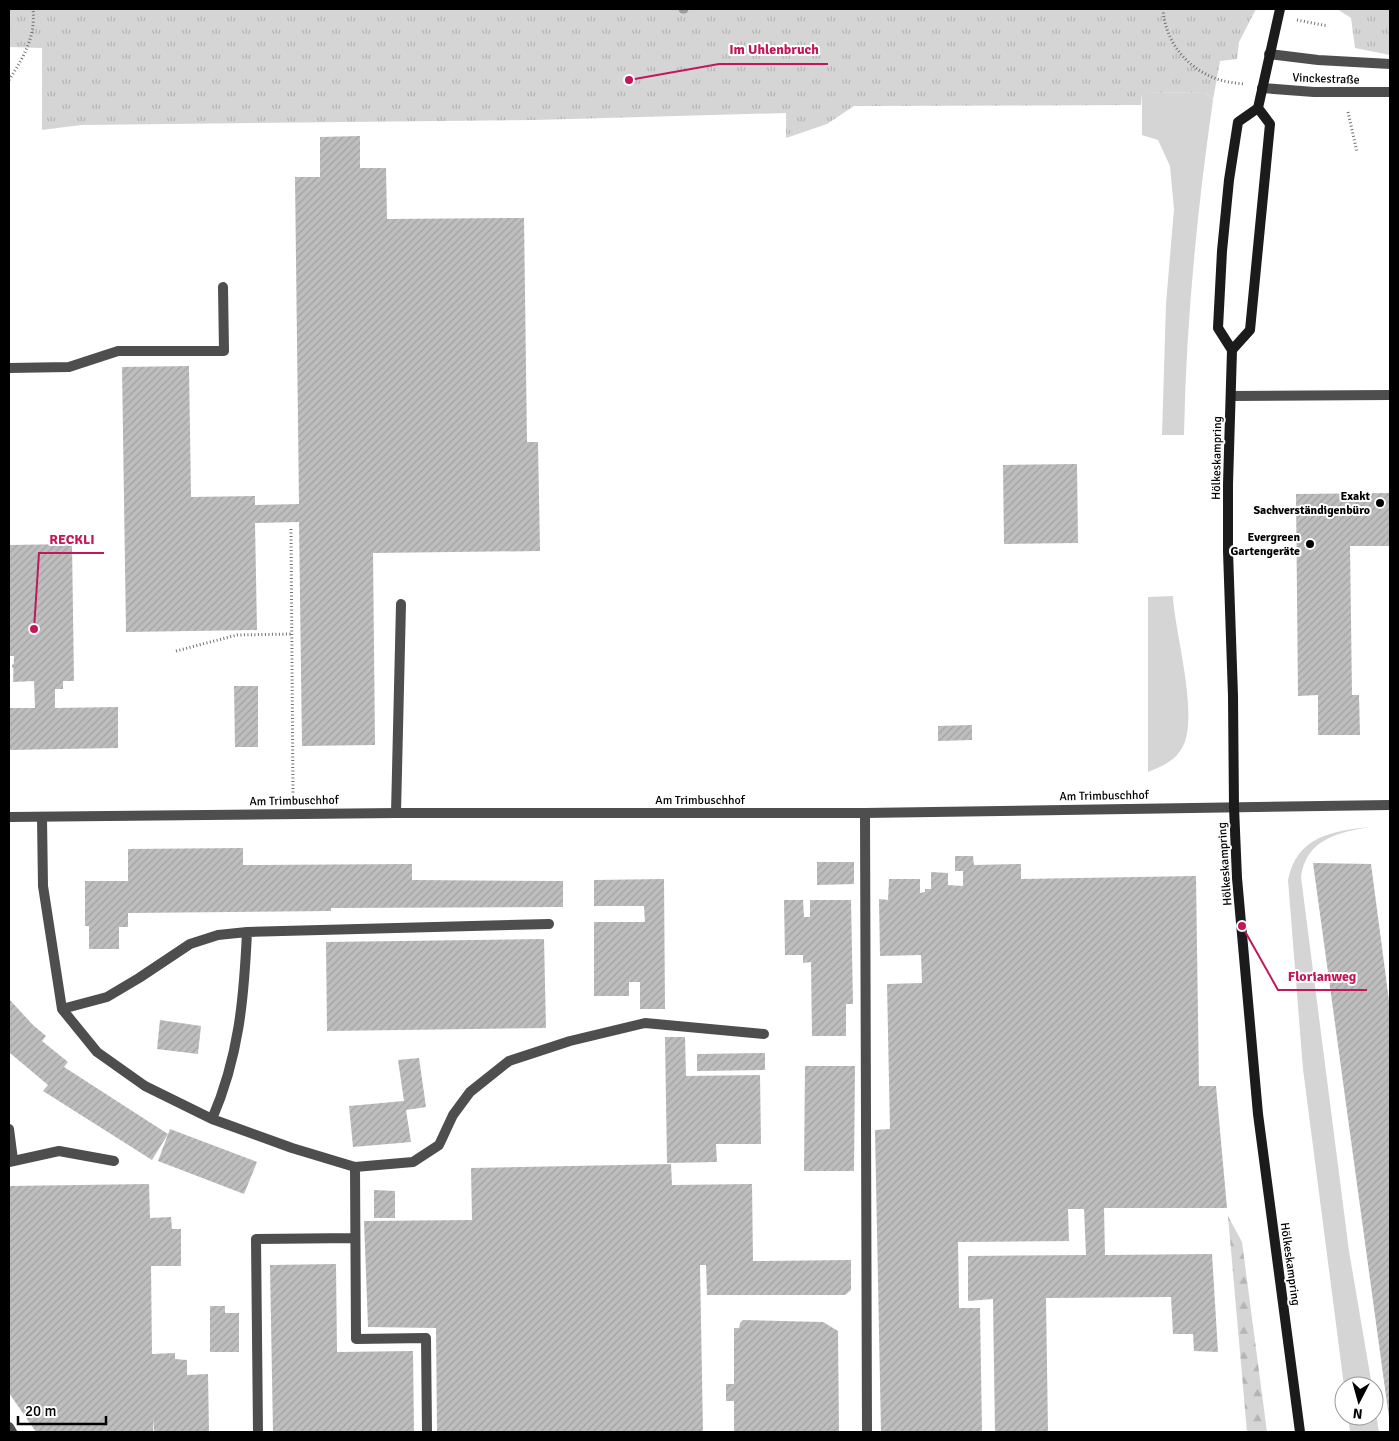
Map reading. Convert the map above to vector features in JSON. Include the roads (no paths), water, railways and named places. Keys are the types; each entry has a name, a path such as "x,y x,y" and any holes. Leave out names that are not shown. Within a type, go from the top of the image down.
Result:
{"main road":[{"path":"1258,108 1270,124 1250,330 1232,350 1218,328 1222,252 1229,180 1238,122 1258,108 1279,12"},
{"name":"Hölkeskampring","path":"1232,350 1228,542 1237,878 1258,1114 1300,1432"}],"street":[{"name":"Vinckestraße","path":"1269,54 1318,60 1390,64"},
{"name":"Vinckestraße","path":"1262,88 1390,92"},
{"path":"9,368 68,367 118,351 224,350 223,287"},
{"path":"1231,396 1390,395"},
{"path":"396,813 401,604"},
{"name":"Am Trimbuschhof","path":"9,817 396,813 865,812 1390,805"},
{"path":"865,812 867,1432"},
{"path":"42,818 43,886 62,1009 97,1052 145,1086 212,1119 292,1148 355,1167 414,1162 439,1145 453,1115 470,1092 509,1061 570,1041 646,1023 764,1034"},
{"path":"62,1009 107,997 190,944 218,935 247,932 549,924"},
{"path":"212,1119 223,1091 240,1025 247,932"},
{"path":"9,1129 11,1161 59,1152 114,1161"},
{"path":"355,1167 356,1339 426,1338 427,1432"},
{"path":"258,1432 256,1239 356,1238"},
{"path":"9,1427 12,1432"}],"place":[{"name":"Im Uhlenbruch","path":"629,80"},
{"name":"Exakt Sachverständigenbüro","path":"1380,503"},
{"name":"Evergreen Gartengeräte","path":"1310,544"},
{"name":"RECKLI","path":"34,629"},
{"name":"Florianweg","path":"1242,926"}]}
